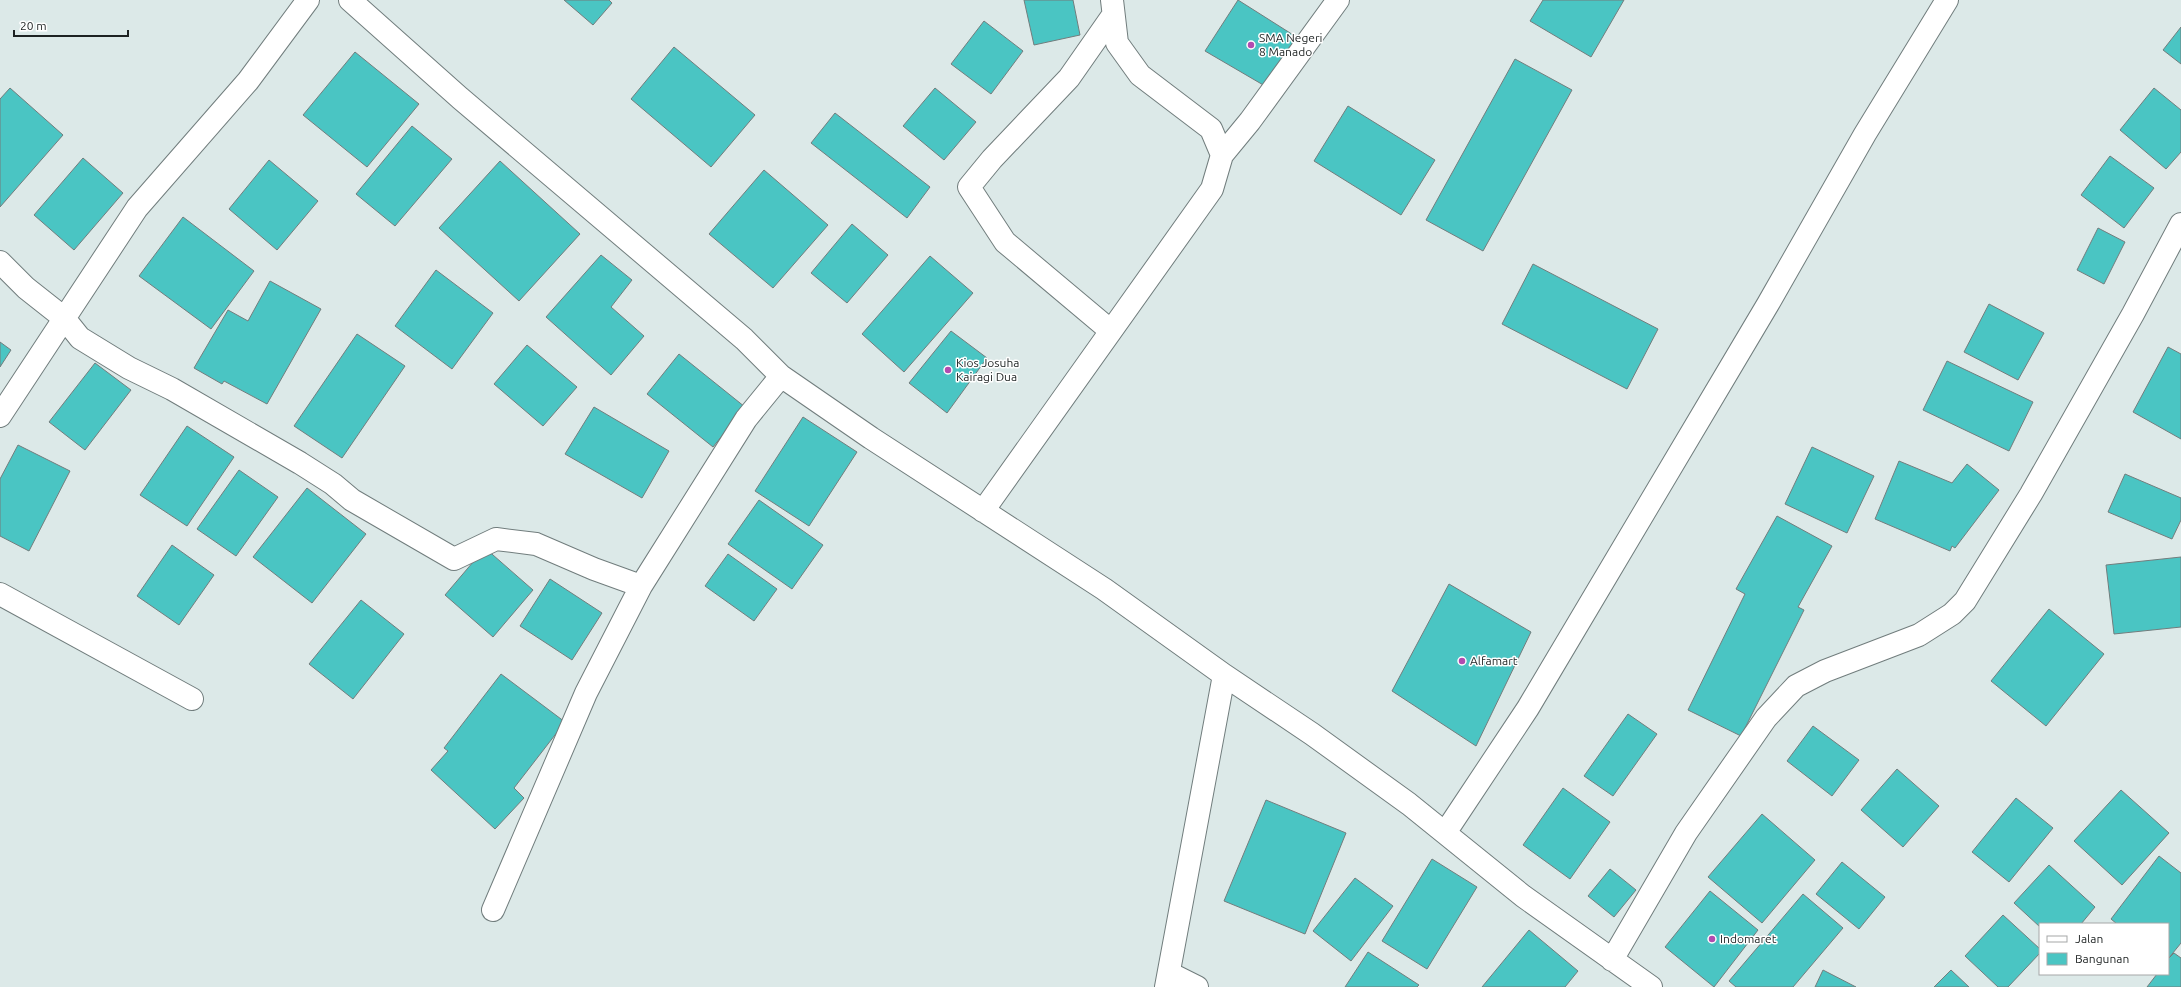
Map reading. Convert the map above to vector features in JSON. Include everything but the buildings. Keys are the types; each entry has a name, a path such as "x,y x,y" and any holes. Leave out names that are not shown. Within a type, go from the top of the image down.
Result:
{"street":[{"path":"0,416 137,208 248,81 308,0"},
{"path":"350,0 460,98 744,339 781,376 983,511 1104,589 1224,675 1312,734 1409,804 1523,896 1651,987"},
{"path":"983,511 1212,189 1222,156 1250,121 1338,0"},
{"path":"1445,833 1528,708 1768,304 1865,134 1947,0"},
{"path":"1112,7 1117,43 1140,75 1211,129 1222,156"},
{"path":"1111,331 1006,242 969,187 992,159 1069,78 1112,7"},
{"path":"1612,960 1686,833 1766,718 1796,686 1825,672 1919,635 1952,614 1965,601 1982,576 2058,448 2133,314 2181,224"},
{"path":"0,262 26,288 64,318 80,338 129,368 220,416 300,463 333,484 352,500 454,559 496,539 536,544 594,569 641,586"},
{"path":"493,910 586,692 641,586 746,419 781,376"},
{"path":"0,594 192,699"},
{"path":"1197,987 1168,980 1224,675"}],"place":[{"name":"SMA Negeri 8 Manado","path":"1251,45"},
{"name":"Kios Josuha Kairagi Dua","path":"948,370"},
{"name":"Alfamart","path":"1462,661"},
{"name":"Indomaret","path":"1712,939"}]}
